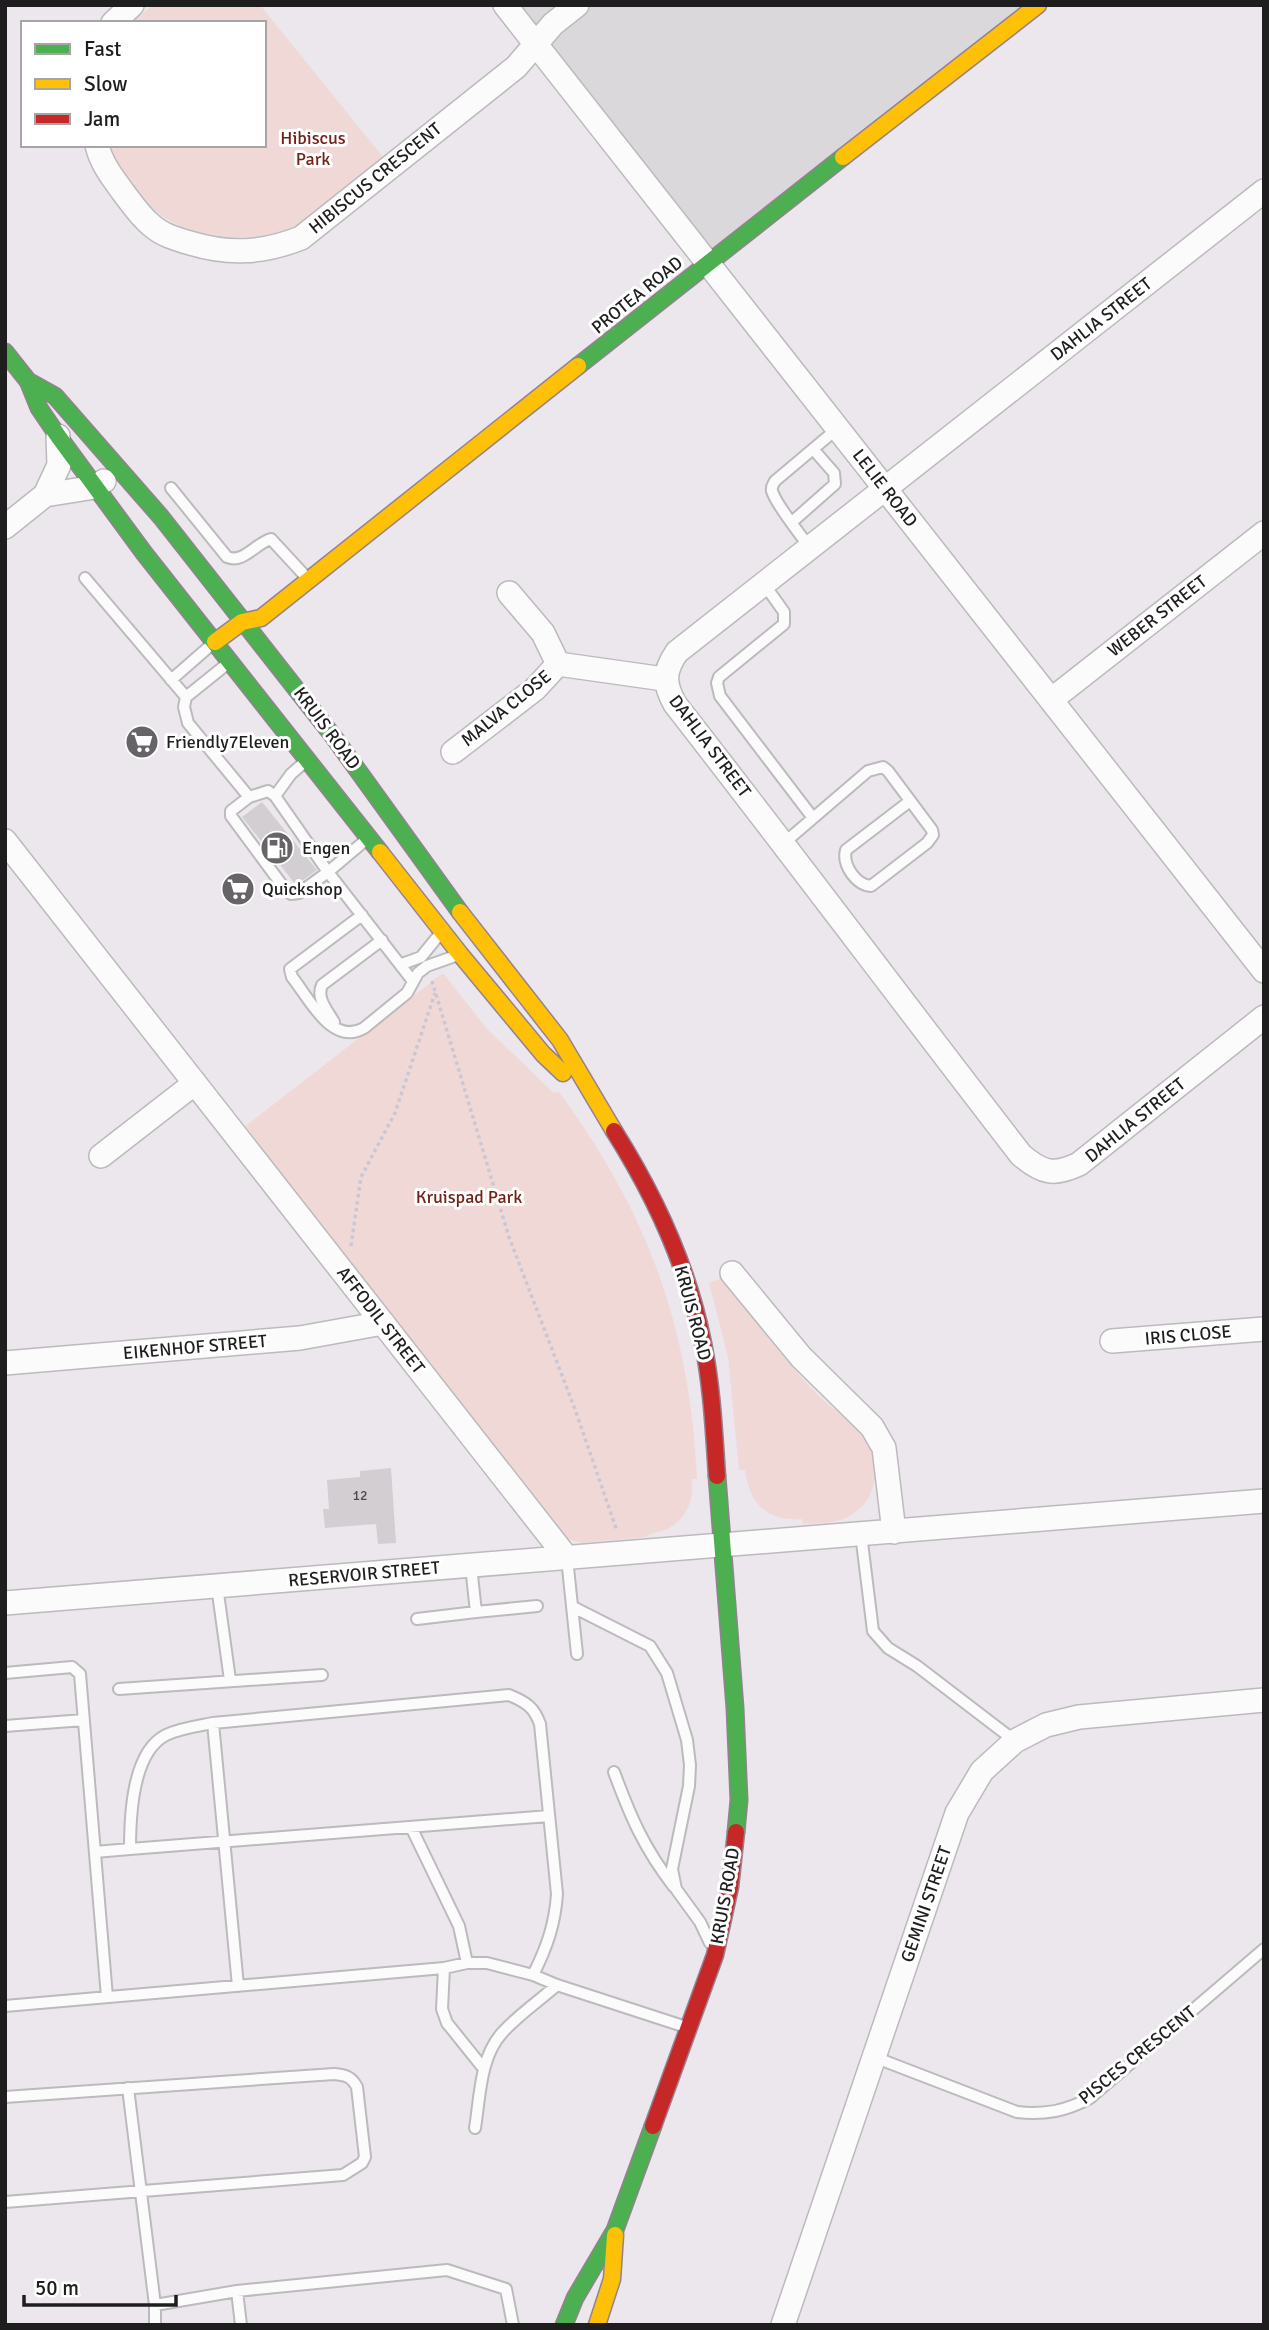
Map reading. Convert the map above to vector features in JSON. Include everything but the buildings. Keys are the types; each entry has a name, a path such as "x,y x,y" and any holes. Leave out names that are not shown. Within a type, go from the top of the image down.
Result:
{"street":[{"path":"115,21 132,5"},
{"name":"LELIE ROAD","path":"505,5 1264,971"},
{"name":"HIBISCUS CRESCENT","path":"98,147 106,169 141,216 153,227 168,236 212,249 231,252 261,250 301,238 516,67 553,24 577,5"},
{"name":"PROTEA ROAD","path":"215,642 242,622 261,618 1038,5"},
{"name":"DAHLIA STREET","path":"1264,191 677,652 668,664 664,679 675,704 862,950 1021,1155 1035,1167 1048,1172 1065,1171 1079,1164 1264,1017"},
{"name":"KRUIS ROAD","path":"5,352 28,381 39,408 58,436 215,642 244,651 382,828 471,927 560,1040 633,1161 664,1224 690,1294 703,1342 711,1395 723,1545 739,1800 730,1886 715,1955 615,2230 575,2298 564,2325"},
{"name":"KRUIS ROAD","path":"28,381 55,396 121,470 242,622 244,651 307,760 382,828 442,929 460,954 543,1054 595,1102"},
{"path":"5,527 46,495 59,465 58,436"},
{"path":"46,495 95,487 121,470"},
{"name":"WEBER STREET","path":"1051,700 1264,533"},
{"name":"MALVA CLOSE","path":"509,593 543,633 558,664"},
{"path":"244,651 261,618"},
{"name":"MALVA CLOSE","path":"558,664 664,679"},
{"name":"MALVA CLOSE","path":"453,752 535,689 558,664"},
{"name":"AFFODIL STREET","path":"5,841 567,1558"},
{"path":"101,1156 195,1083"},
{"path":"732,1273 802,1357 880,1438 884,1448 894,1532"},
{"name":"EIKENHOF STREET","path":"5,1363 300,1338 383,1323"},
{"name":"IRIS CLOSE","path":"1112,1342 1264,1329"},
{"path":"723,1545 1264,1501"},
{"name":"RESERVOIR STREET","path":"5,1603 723,1545"},
{"name":"GEMINI STREET","path":"783,2325 957,1813 982,1771 1015,1741 1046,1725 1079,1717 1264,1700"},
{"name":"KRUIS ROAD","path":"597,2325 612,2280 615,2230"}],"lane":[{"path":"810,548 772,492 772,485 838,428"},
{"path":"792,522 835,484 834,473 813,449"},
{"path":"171,488 227,557 240,558 271,539 309,580"},
{"path":"85,578 186,697"},
{"path":"764,584 784,612 784,624 719,677 718,689 720,696 813,818"},
{"path":"171,680 215,642"},
{"path":"244,651 186,697 184,707 188,723 249,797"},
{"path":"275,796 291,774 307,760"},
{"path":"783,843 868,771 883,767 888,771 932,830 932,839 871,886 862,885 845,861 846,850 910,801"},
{"path":"382,828 328,872 299,893 291,894 231,816 231,811 249,797 268,791 275,796 328,872 412,979"},
{"path":"362,915 290,966 292,977 326,1021 342,1033 356,1033 364,1028 403,997 412,979 427,966 460,954"},
{"path":"402,964 421,957 442,929"},
{"path":"342,1033 321,1000 320,989 382,940"},
{"path":"861,1534 873,1631 888,1648 917,1666 1015,1741"},
{"path":"567,1558 577,1654"},
{"path":"471,1566 476,1612"},
{"path":"217,1586 230,1680"},
{"path":"417,1619 537,1605"},
{"path":"573,1607 650,1646 667,1673 687,1740 690,1765 673,1869 676,1889"},
{"path":"5,1673 72,1667 78,1670 82,1679 107,1997"},
{"path":"119,1689 322,1675"},
{"path":"130,1849 131,1820 141,1763 151,1747 164,1736 213,1723 509,1695 526,1701 535,1709 540,1724 557,1894 550,1941 533,1975"},
{"path":"5,1726 84,1720"},
{"path":"213,1723 238,1986"},
{"path":"614,1772 633,1824 659,1867 701,1922 715,1955"},
{"path":"95,1852 549,1816"},
{"path":"411,1827 459,1926 467,1963"},
{"name":"PISCES CRESCENT","path":"874,2057 1017,2112 1057,2112 1090,2098 1264,1949"},
{"path":"5,2006 487,1963 533,1975 688,2028"},
{"path":"444,1968 442,2010 447,2023 484,2068"},
{"path":"475,2128 484,2068 490,2052 501,2034 557,1985"},
{"path":"5,2097 334,2074 353,2079 357,2087 365,2157 362,2164 343,2175 5,2202"},
{"path":"128,2088 155,2305 155,2325"},
{"path":"155,2305 237,2291 447,2270 506,2289 513,2325"},
{"path":"237,2291 242,2325"}],"path":[{"path":"427,966 509,1237 576,1412 624,1553"},
{"path":"346,1276 361,1177 395,1113 435,991"}],"shaded area":[{"path":"506,5 1037,5 708,262"}],"green space":[{"name":"Hibiscus Park","path":"153,5 260,5 383,157 297,225 282,231 249,237 213,235 195,231 165,218 132,185 109,147 266,147 266,21 133,21"},
{"name":"Kruispad Park","path":"443,973 487,1029 554,1093 559,1092 617,1182 659,1274 674,1322 685,1372 693,1424 697,1479 692,1479 691,1496 682,1517 662,1531 646,1537 581,1543 565,1538 243,1128"},
{"path":"722,1278 801,1377 861,1433 868,1444 875,1468 871,1492 857,1511 845,1518 803,1524 802,1519 770,1514 756,1501 747,1482 745,1470 739,1470 728,1357 709,1283"}],"traffic: fast":[{"path":"578,366 843,157"},
{"path":"5,352 28,381 39,408 58,436 144,553 380,852"},
{"path":"28,381 55,396 161,517 333,736 460,912"},
{"path":"717,1476 735,1708 739,1800 736,1832"},
{"path":"564,2325 575,2298 615,2230 653,2126"}],"traffic: slow":[{"path":"843,157 1038,5"},
{"path":"215,642 242,622 261,618 578,366"},
{"path":"380,852 460,954 543,1054 563,1073"},
{"path":"460,912 560,1040 614,1131"},
{"path":"597,2325 612,2279 615,2235"}],"traffic: jam":[{"path":"614,1131 656,1207 689,1287 706,1360 717,1476"},
{"path":"653,2126 715,1955 730,1887 736,1832"}],"place":[{"name":"Friendly7Eleven","path":"142,742"},
{"name":"Engen","path":"277,848"},
{"name":"Quickshop","path":"238,889"}]}
